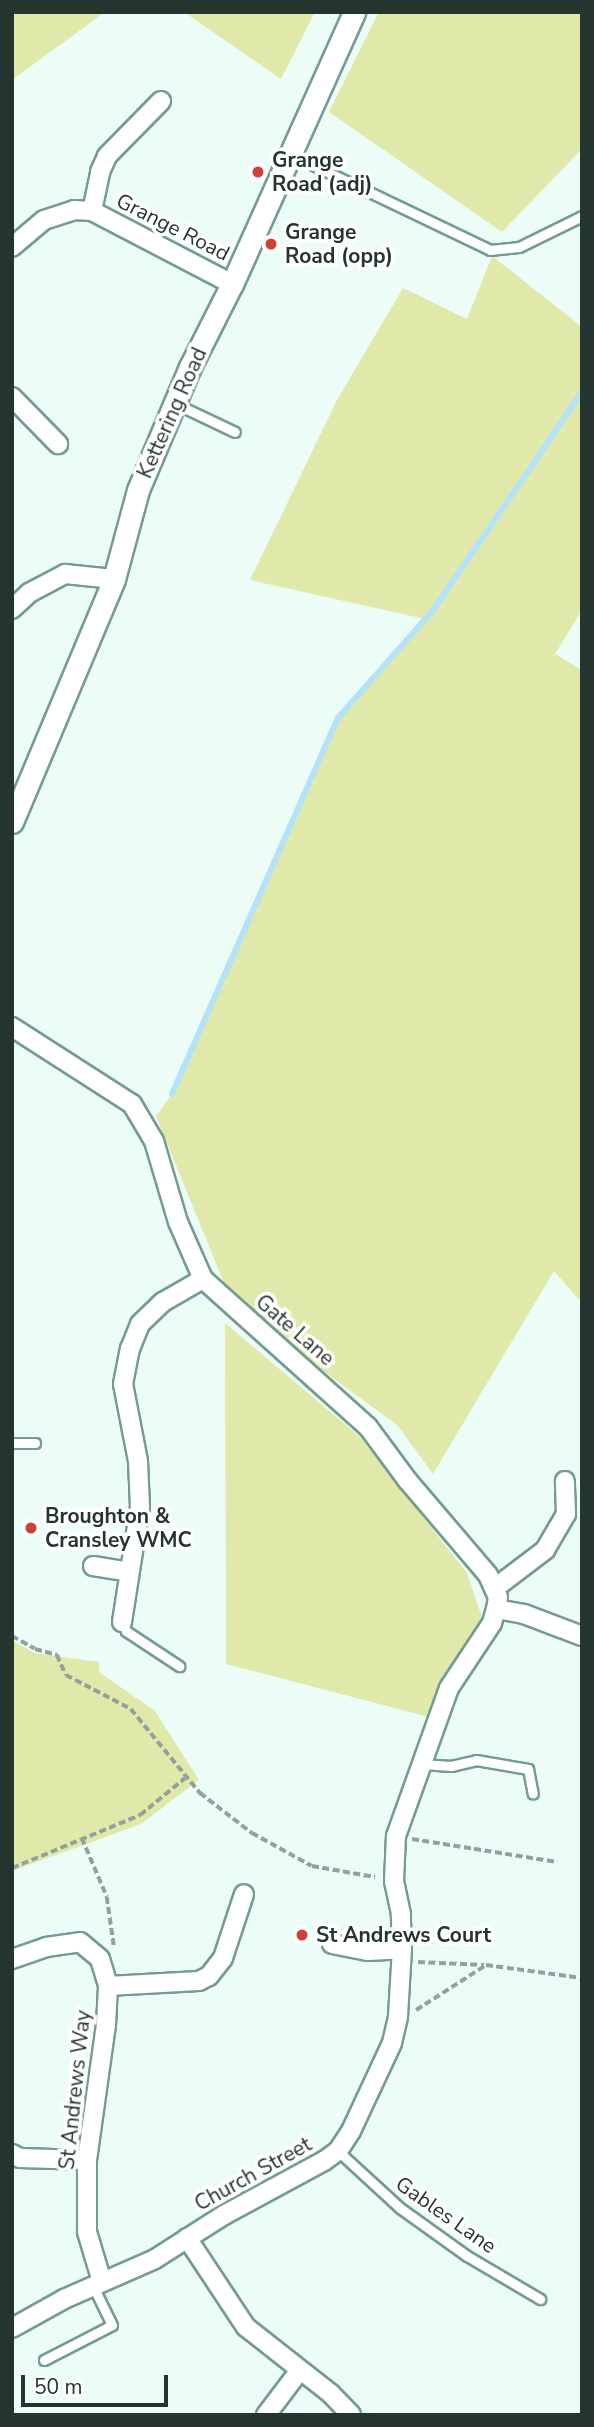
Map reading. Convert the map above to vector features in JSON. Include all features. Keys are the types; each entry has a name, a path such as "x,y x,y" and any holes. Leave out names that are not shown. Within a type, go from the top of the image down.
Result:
{"street":[{"name":"Kettering Road","path":"12,822 114,579 138,490 174,403 292,155 354,12"},
{"name":"Grange Road","path":"92,211 100,172 107,156 160,101"},
{"name":"Grange Road","path":"12,247 44,220 74,210 92,211 232,284"},
{"path":"12,397 58,444"},
{"path":"12,609 29,593 65,575 114,579"},
{"name":"Gate Lane","path":"12,1027 132,1104 154,1141 178,1222 203,1279 368,1427 408,1481 488,1575 495,1588"},
{"path":"122,1622 140,1507 138,1461 122,1384 130,1349 140,1324 163,1302 203,1279"},
{"path":"565,1482 566,1514 545,1550 495,1588 496,1609 524,1614 582,1636"},
{"path":"93,1566 130,1572"},
{"name":"Church Street","path":"12,2328 97,2284 155,2259 338,2151 362,2112 392,2043 398,2016 402,1954 401,1914 394,1881 396,1836 449,1688 492,1623 496,1609"},
{"path":"12,1959 46,1947 80,1942 100,1959 108,1986 187,1983 209,1976 223,1958 244,1894"},
{"path":"332,1944 402,1954"},
{"name":"St Andrews Way","path":"97,2284 87,2232 87,2160 106,2025 108,1986"},
{"path":"12,2154 20,2158 87,2160"},
{"path":"187,2238 246,2327 351,2415"},
{"path":"266,2415 300,2370"}],"lane":[{"path":"292,155 490,250 519,247 582,216"},
{"path":"174,403 235,432"},
{"path":"12,1443 35,1443"},
{"path":"122,1622 126,1631 179,1666"},
{"path":"420,1763 451,1766 476,1760 528,1769 533,1794"},
{"name":"Gables Lane","path":"338,2151 400,2208 467,2256 485,2264 540,2299"},
{"path":"44,2361 112,2325 97,2284"}],"path":[{"path":"12,1636 35,1649 57,1655 66,1675 131,1709 185,1778 252,1833 312,1866 394,1881"},
{"path":"12,1868 140,1815 185,1778"},
{"path":"396,1836 557,1862"},
{"path":"82,1838 107,1897 115,1953"},
{"path":"402,1954 454,1966 486,1965 582,1978"},
{"path":"398,2016 408,2016 486,1965"}],"green space":[{"path":"18,12 105,12 12,80 12,17"},
{"path":"184,12 315,12 281,79"},
{"path":"379,12 582,12 582,149 502,232 329,112"},
{"path":"492,256 582,327 582,610 555,654 582,670 582,1303 554,1271 433,1474 398,1426 279,1338 226,1288 156,1116 172,1094 338,718 425,619 250,580 337,400 403,288 467,319"},
{"path":"225,1323 360,1437 467,1573 484,1623 429,1717 226,1664"},
{"path":"12,1640 34,1653 99,1662 99,1672 155,1711 199,1780 141,1824 12,1871"}],"waterway":[{"path":"172,1094 338,718 434,609 582,392"}],"place":[{"name":"Grange Road (adj)","path":"258,172"},
{"name":"Grange Road (opp)","path":"271,244"},
{"name":"Broughton & Cransley WMC","path":"31,1528"},
{"name":"St Andrews Court","path":"302,1935"}]}
